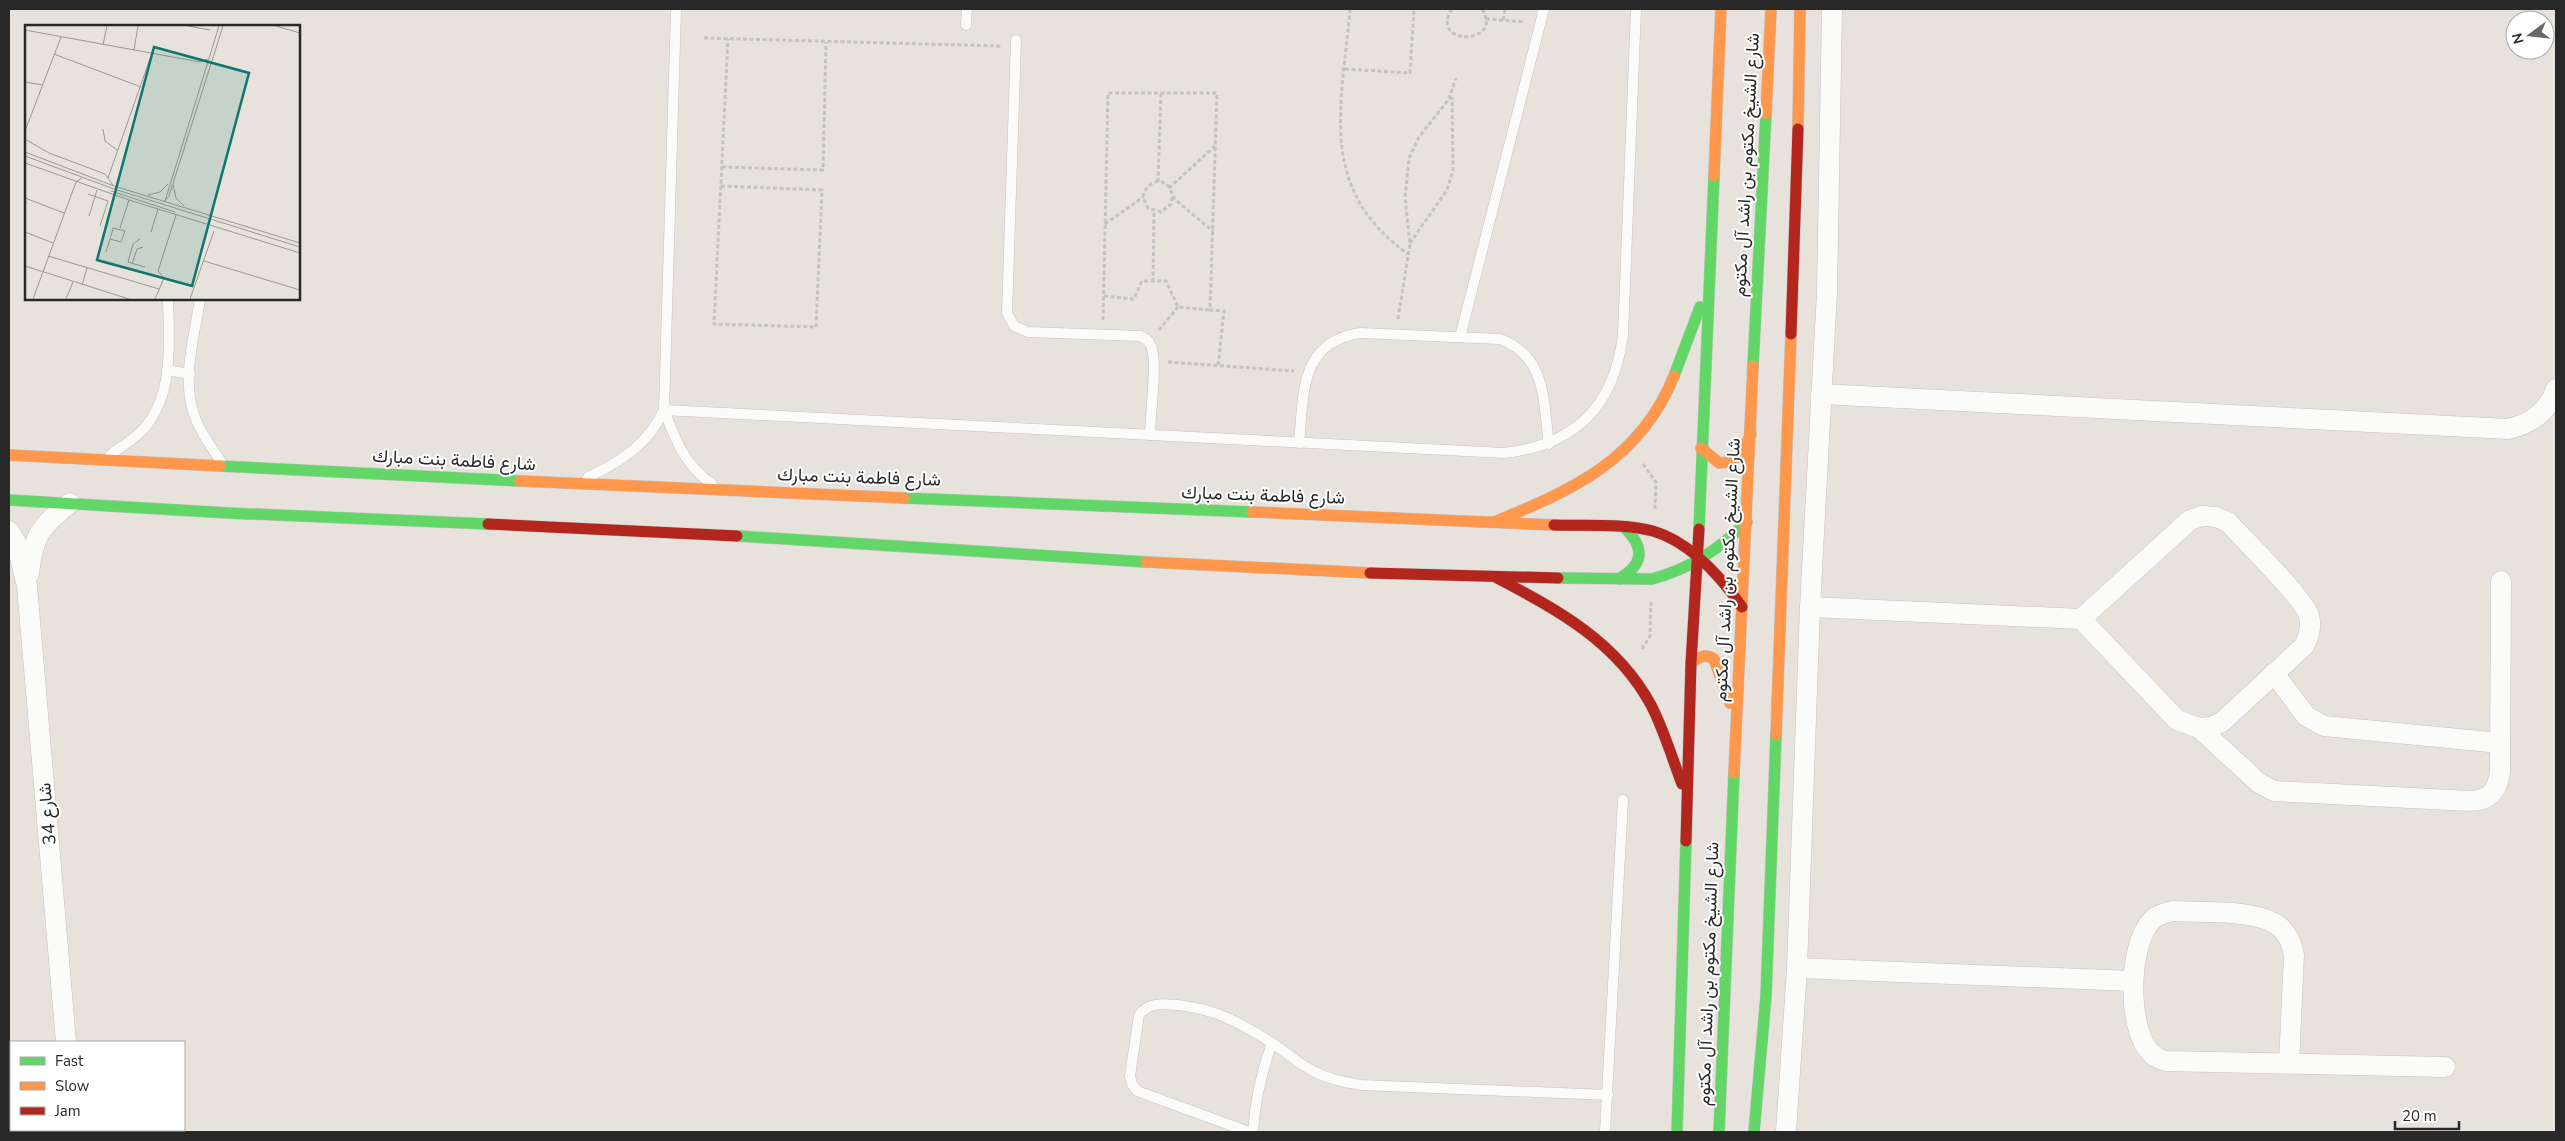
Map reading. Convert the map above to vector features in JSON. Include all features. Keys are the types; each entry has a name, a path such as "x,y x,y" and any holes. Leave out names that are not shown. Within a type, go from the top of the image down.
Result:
{"main road":[{"name":"شارع الشيخ مكتوم بن راشد آل مكتوم","path":"1678,1132 1690,663 1698,561 1701,448 1720,9"},
{"name":"شارع الشيخ مكتوم بن راشد آل مكتوم","path":"1719,1132 1736,713 1771,9"},
{"path":"1754,1132 1766,996 1799,105 1800,9"},
{"path":"1494,522 1584,483 1608,466 1630,446 1650,421 1666,394 1709,282"},
{"path":"1701,448 1712,460 1726,464 1739,457 1751,434"},
{"name":"شارع فاطمة بنت مبارك","path":"9,455 575,484 1625,528 1654,532 1670,539 1723,581 1742,607"},
{"path":"9,500 238,513 714,534 1251,569 1497,578 1652,579 1670,575 1698,561 1724,543 1746,522"},
{"path":"1619,579 1630,573 1638,562 1640,549 1635,537 1625,528"},
{"path":"1497,578 1560,611 1585,627 1629,669 1657,718 1688,799"},
{"path":"1690,663 1697,657 1706,655 1714,658 1719,665 1727,695 1736,713"}],"street":[{"path":"1786,1132 1797,968 1810,606 1826,292 1832,9"},
{"path":"1821,394 2508,429 2529,423 2538,416 2553,398 2556,389"},
{"name":"شارع 34","path":"27,586 32,549 36,538 49,519 70,503"},
{"path":"2081,619 2190,520 2202,516 2216,517 2228,522 2304,605 2309,615 2309,636 2304,646 2222,722 2211,727 2199,728"},
{"name":"شارع 34","path":"9,531 17,545 27,586 66,1041"},
{"path":"1810,606 2081,619 2177,720 2199,728 2259,783 2274,791 2301,794 2483,800 2489,797 2498,786 2501,581"},
{"path":"2274,673 2306,716 2324,726 2500,743"},
{"path":"2289,1064 2294,955 2286,934 2270,920 2256,916 2172,912 2152,919 2142,937 2133,981 2139,1030 2146,1046 2156,1058 2166,1061 2289,1064 2445,1067"},
{"path":"1797,968 2133,981"},
{"path":"73,1131 79,1132"}],"lane":[{"path":"676,9 664,410 675,439 689,463 710,482 721,489"},
{"path":"966,25 967,9"},
{"path":"1460,338 1544,9"},
{"path":"664,410 1504,453 1526,451 1549,444 1569,433 1587,418 1602,400 1614,380 1620,358 1624,335 1636,9"},
{"path":"1016,43 1007,313 1009,320 1021,330 1103,336 1140,336 1149,342 1153,361 1150,435"},
{"path":"101,460 135,438 150,421 161,401 167,370 168,300"},
{"path":"200,300 190,374 190,398 194,416 224,466"},
{"path":"1299,443 1307,372 1319,352 1338,339 1360,333 1500,340 1511,343 1530,359 1539,378 1549,444"},
{"path":"167,370 190,374"},
{"path":"575,484 618,462 638,448 653,430 664,410"},
{"path":"1604,1132 1608,1095 1623,800"},
{"path":"1272,1043 1261,1072 1254,1103 1251,1132 1138,1091 1132,1084 1130,1076 1139,1015 1144,1008 1152,1004 1207,1009 1230,1017 1272,1043 1312,1070 1328,1078 1361,1085 1608,1095"}],"path":[{"path":"1350,9 1340,138 1346,173 1352,189 1370,219 1394,244 1408,254"},
{"path":"1345,69 1410,73 1414,9"},
{"path":"1452,9 1448,21 1450,28 1460,38 1475,37 1480,32 1486,19 1482,9"},
{"path":"1503,20 1505,9"},
{"path":"1486,19 1541,23"},
{"path":"704,38 826,42 1016,43"},
{"path":"721,186 822,190 816,327 714,324 728,39"},
{"path":"722,167 823,170 826,42"},
{"path":"1410,244 1447,190 1451,181 1453,170 1452,94 1456,78"},
{"path":"1103,336 1108,93 1217,93 1210,310"},
{"path":"1158,182 1161,93"},
{"path":"1396,335 1410,244 1405,198 1409,158 1419,137 1452,94"},
{"path":"1169,188 1216,146"},
{"path":"1154,212 1144,204 1143,197 1147,186 1158,182 1169,188 1172,197 1213,231"},
{"path":"1105,224 1143,197"},
{"path":"1154,212 1167,209 1172,197"},
{"path":"1153,282 1154,212"},
{"path":"1104,296 1134,299 1142,282 1166,281 1178,307"},
{"path":"1178,307 1224,312 1218,366"},
{"path":"1149,342 1178,307"},
{"path":"1153,361 1307,372"},
{"path":"1650,636 1652,579"}],"traffic: fast":[{"path":"1753,366 1766,114"},
{"path":"1699,529 1714,176"},
{"path":"1674,376 1700,307"},
{"path":"220,466 520,481"},
{"path":"904,498 1252,512"},
{"path":"9,500 228,513 488,524"},
{"path":"1558,578 1652,579 1666,575 1703,557 1726,541 1747,522"},
{"path":"1619,579 1633,568 1639,555 1636,542 1625,528"},
{"path":"737,536 1146,562"},
{"path":"1754,1132 1766,996 1776,735"},
{"path":"1719,1132 1734,773"},
{"path":"1677,1132 1686,841"}],"traffic: slow":[{"path":"1714,176 1721,9"},
{"path":"1766,114 1771,9"},
{"path":"1798,129 1800,9"},
{"path":"1776,735 1791,334"},
{"path":"1734,773 1753,366"},
{"path":"1494,522 1551,498 1577,484 1623,451 1643,430 1660,405 1674,376"},
{"path":"1701,448 1719,463 1731,461 1740,454 1751,434"},
{"path":"9,455 220,466"},
{"path":"520,481 904,498"},
{"path":"1252,512 1554,525"},
{"path":"1146,562 1370,573"},
{"path":"1691,663 1702,656 1714,659 1730,703"}],"traffic: jam":[{"path":"1791,334 1798,129"},
{"path":"488,524 737,536"},
{"path":"1554,525 1604,525 1642,528 1667,536 1680,543 1704,562 1742,607"},
{"path":"1686,841 1691,663 1699,529"},
{"path":"1370,573 1558,578"},
{"path":"1497,578 1564,616 1584,630 1621,663 1651,705 1664,734 1682,784"}]}
